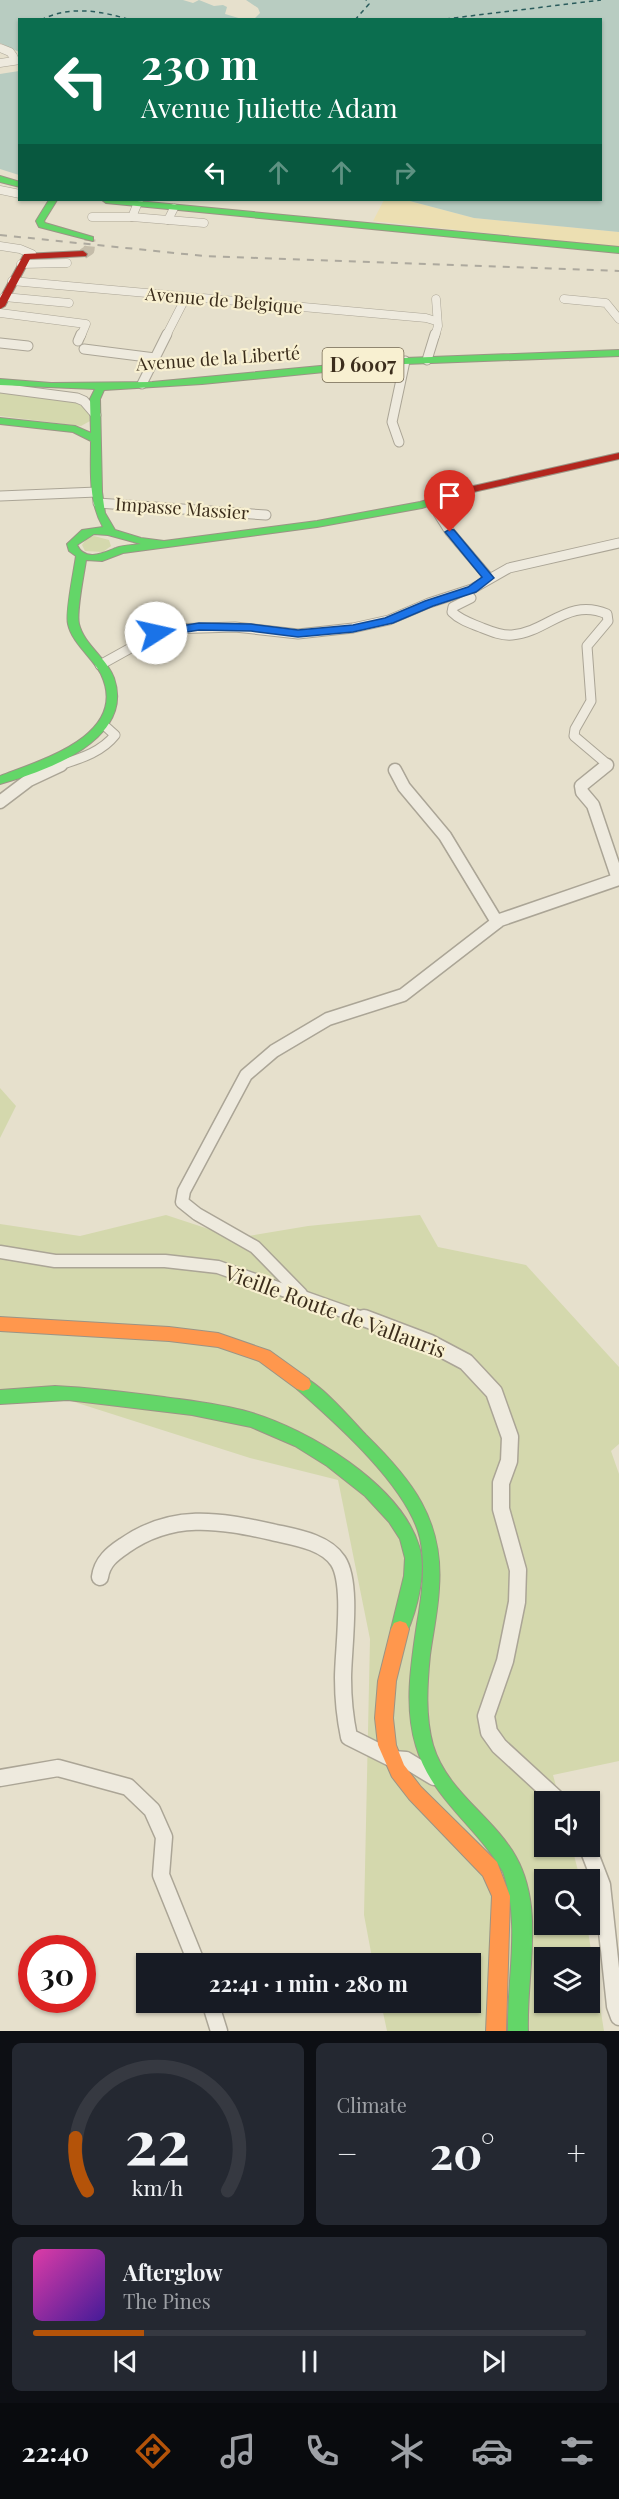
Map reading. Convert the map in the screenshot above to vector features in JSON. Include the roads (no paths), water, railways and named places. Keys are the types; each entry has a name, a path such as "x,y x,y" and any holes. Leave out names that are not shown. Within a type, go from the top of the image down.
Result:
{"main road":[{"path":"51,201 40,221 42,225 90,239"},
{"path":"110,201 171,214 619,250"},
{"path":"2,301 25,259 83,254"},
{"name":"Avenue de la Liberté","path":"0,382 44,387 183,384 405,361 619,353"},
{"name":"Avenue de la Liberté","path":"0,376 77,385"},
{"path":"77,385 95,399"},
{"path":"87,531 98,503 95,399 100,388 108,385"},
{"path":"0,421 75,429 96,440"},
{"path":"163,544 136,540 113,532 87,531 75,538 73,549 81,556 96,558 110,556 120,550 297,528 433,503 461,493 619,456"},
{"path":"98,503 113,532 122,541 120,550"},
{"path":"0,780 71,749 105,726 110,715 112,693 110,681 73,623 81,556"},
{"path":"76,589 96,558"},
{"path":"0,1324 195,1336 238,1344 292,1373 391,1470 414,1499 429,1532 433,1562 418,1697 420,1730 426,1757 437,1780 452,1799 488,1835 513,1869 522,1899 516,1998 518,2031"},
{"path":"0,1397 52,1393 92,1395 211,1410 246,1418 279,1430 337,1463 373,1493 397,1520 408,1539 413,1558 411,1583 387,1681 384,1718 387,1745 399,1771 415,1793 490,1869 501,1896 496,2031"}],"street":[{"path":"0,48 10,52 16,58 0,63"},
{"path":"92,217 136,207"},
{"path":"171,214 204,223"},
{"path":"0,246 20,249 25,259"},
{"name":"Avenue de Belgique","path":"12,281 426,318 436,321"},
{"path":"142,384 186,297"},
{"path":"427,360 438,326 436,299"},
{"path":"564,299 606,303 619,319"},
{"path":"2,301 69,303"},
{"path":"0,313 86,324 81,345 155,358"},
{"path":"0,343 28,346"},
{"path":"399,442 392,422 405,361"},
{"path":"0,388 77,398 84,401 96,418 75,429"},
{"name":"Impasse Massier","path":"0,496 266,515"},
{"path":"438,513 489,578"},
{"path":"100,665 156,633 170,629 236,627 298,634 353,628 389,620 429,603 472,590 509,568 619,543"},
{"path":"302,1295 279,1268 246,1240 194,1214 182,1202 184,1191 246,1075 258,1063 329,1019 387,1003 403,995 497,921 619,879 593,805 582,792 581,786 584,779 605,769 607,764 574,736 574,729 591,701 587,646 608,621 607,614 600,609 583,608 530,631 513,635 499,634 462,620 452,612 460,602 474,597 476,594 472,590"},
{"path":"0,802 21,784 47,770 106,745 115,735 105,726"},
{"path":"395,770 404,787 445,836 497,921"},
{"name":"Vieille Route de Vallauris","path":"0,1252 55,1261 165,1261 218,1267 302,1295 430,1343 465,1362 494,1392 510,1437 508,1461 501,1482 501,1509 518,1570 517,1602 505,1662 486,1716 489,1732 499,1746 548,1791"},
{"path":"100,1577 100,1567 108,1558 147,1530 195,1520 222,1521 297,1537 321,1547 339,1562 343,1573 345,1619 343,1685 349,1737 393,1759 406,1760 437,1780"},
{"path":"0,1778 58,1768 128,1787 152,1810 164,1838 161,1875 193,1953"},
{"path":"591,1857 602,1885 615,2006 619,2017"},
{"path":"213,2013 219,2031"}],"tunnel":[{"path":"83,254 89,250 90,239"}],"railway":[{"path":"0,235 204,256 619,271"}]}
